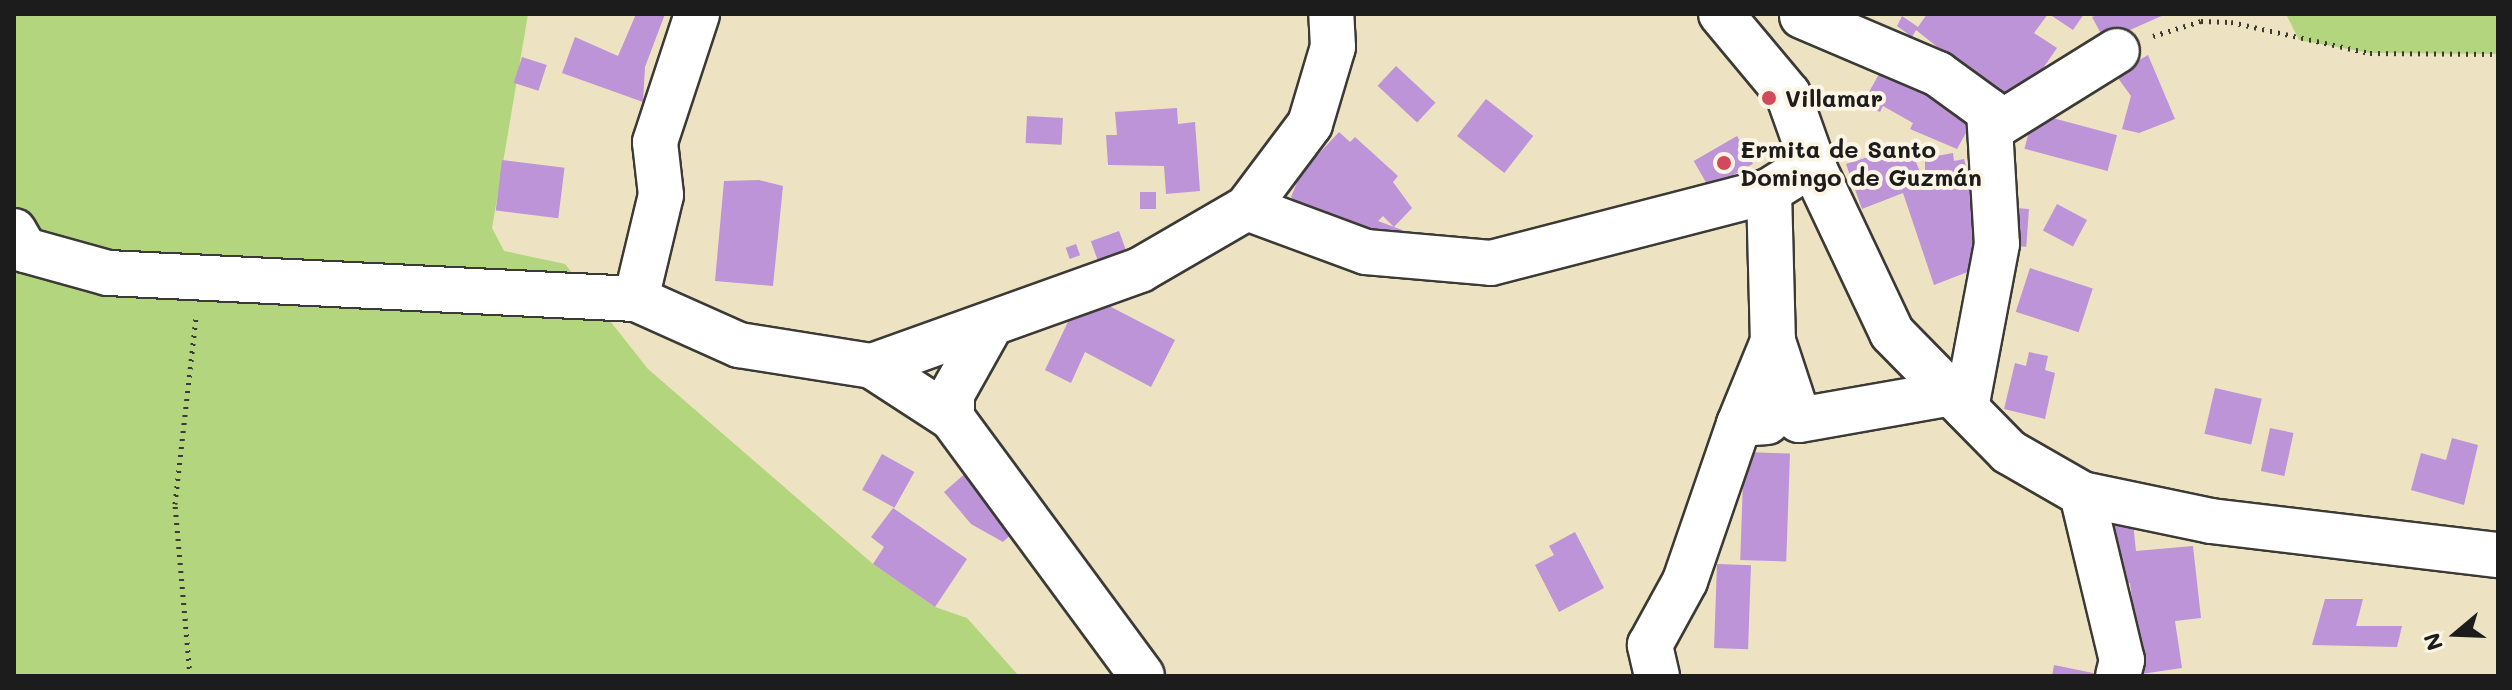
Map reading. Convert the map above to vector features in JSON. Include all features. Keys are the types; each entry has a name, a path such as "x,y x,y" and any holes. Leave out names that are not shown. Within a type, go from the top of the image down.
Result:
{"street":[{"path":"636,299 659,210 655,142 697,14"},
{"path":"872,366 1140,270 1247,208 1310,124 1333,47 1331,14"},
{"path":"1721,14 1788,94 1815,170 1892,333 2009,452 2082,494 2211,521 2498,555"},
{"path":"1788,94 1802,15 1938,74 1989,111 1997,244 1959,401"},
{"path":"1991,129 2117,51"},
{"path":"1247,208 1366,252 1491,263 1769,191 1815,170"},
{"path":"1769,191 1773,341 1799,420"},
{"path":"14,231 25,250 108,273 200,273 636,299 739,345 872,366 952,418 1142,676"},
{"path":"952,418 952,394 990,326"},
{"path":"1657,676 1650,645 1685,581 1739,424 1773,341"},
{"path":"1739,424 1959,401"},
{"path":"2082,494 2122,660 2118,676"}],"path":[{"path":"2117,51 2201,21 2370,53 2498,54"},
{"path":"190,676 175,504 200,273"}],"green space":[{"path":"14,14 528,14 492,228 504,251 565,264 648,369 873,564 935,607 967,618 1019,676 14,676"},
{"path":"2286,14 2498,14 2498,54 2370,53 2299,40"}],"building":[{"path":"636,14 665,14 645,67 643,102 562,73 575,37 618,56"},
{"path":"1927,14 2048,14 2034,33 2057,48 2015,109 1916,30 1912,37 1897,26 1902,16 1918,27"},
{"path":"2049,14 2084,14 2073,30"},
{"path":"2099,14 2166,14 2105,41 2092,17"},
{"path":"2148,55 2175,119 2139,133 2122,129 2131,96 2115,74"},
{"path":"522,57 547,65 538,91 514,83"},
{"path":"1885,63 1972,122 1957,149 1910,129 1913,123 1883,106 1880,112 1863,103"},
{"path":"1396,66 1435,103 1417,123 1378,86"},
{"path":"1486,99 1533,136 1504,173 1457,136"},
{"path":"1177,108 1178,124 1195,122 1200,191 1166,194 1164,166 1108,165 1106,135 1117,135 1115,112"},
{"path":"2034,113 2117,135 2107,171 2024,149"},
{"path":"1027,116 1063,118 1062,145 1026,143"},
{"path":"1339,132 1350,142 1355,137 1398,176 1393,182 1412,208 1394,227 1413,234 1401,247 1315,218 1291,197 1301,173","holes":["1383,216 1394,227 1378,221"]},
{"name":"Ermita de Santo Domingo de Guzmán","path":"1737,136 1753,164 1710,189 1694,161"},
{"path":"1909,144 1925,185 1925,158 1953,153 1954,161 1964,159 1973,192 1978,268 1934,285 1903,193 1862,209 1846,164"},
{"path":"502,160 565,168 558,218 496,211"},
{"path":"759,180 783,186 773,286 715,281 724,181"},
{"path":"1140,192 1156,192 1156,209 1140,209"},
{"path":"2057,204 2087,220 2073,246 2043,230"},
{"path":"2002,207 2029,209 2026,247 1999,245"},
{"path":"1119,231 1129,258 1101,269 1091,241"},
{"path":"1076,244 1080,255 1070,259 1066,248"},
{"path":"2030,268 2093,288 2079,332 2016,312"},
{"path":"1109,306 1175,340 1151,387 1085,352 1071,383 1045,370 1075,307"},
{"path":"2029,352 2048,356 2045,370 2055,373 2045,419 2004,409 2015,363 2026,366"},
{"path":"2215,388 2262,399 2251,445 2204,434"},
{"path":"2270,428 2293,433 2284,476 2261,471"},
{"path":"2452,438 2478,445 2464,505 2411,490 2421,453 2446,460"},
{"path":"1744,452 1790,454 1786,562 1740,560"},
{"path":"882,454 914,472 894,508 862,490"},
{"path":"968,471 1018,528 1003,542 971,524 944,492"},
{"path":"893,508 967,559 935,607 873,564 884,547 871,537"},
{"path":"2133,523 2136,551 2193,546 2201,618 2175,621 2182,668 2141,674 2130,583 2109,585 2103,526"},
{"path":"1575,532 1604,588 1559,612 1535,565 1554,555 1549,546"},
{"path":"1717,564 1751,565 1748,649 1714,648"},
{"path":"2325,599 2363,599 2356,626 2402,626 2397,647 2312,645"},
{"path":"2054,665 2103,675 2103,676 2052,676"}],"place":[{"name":"Villamar","path":"1769,98"},
{"name":"Ermita de Santo Domingo de Guzmán","path":"1724,163"}]}
